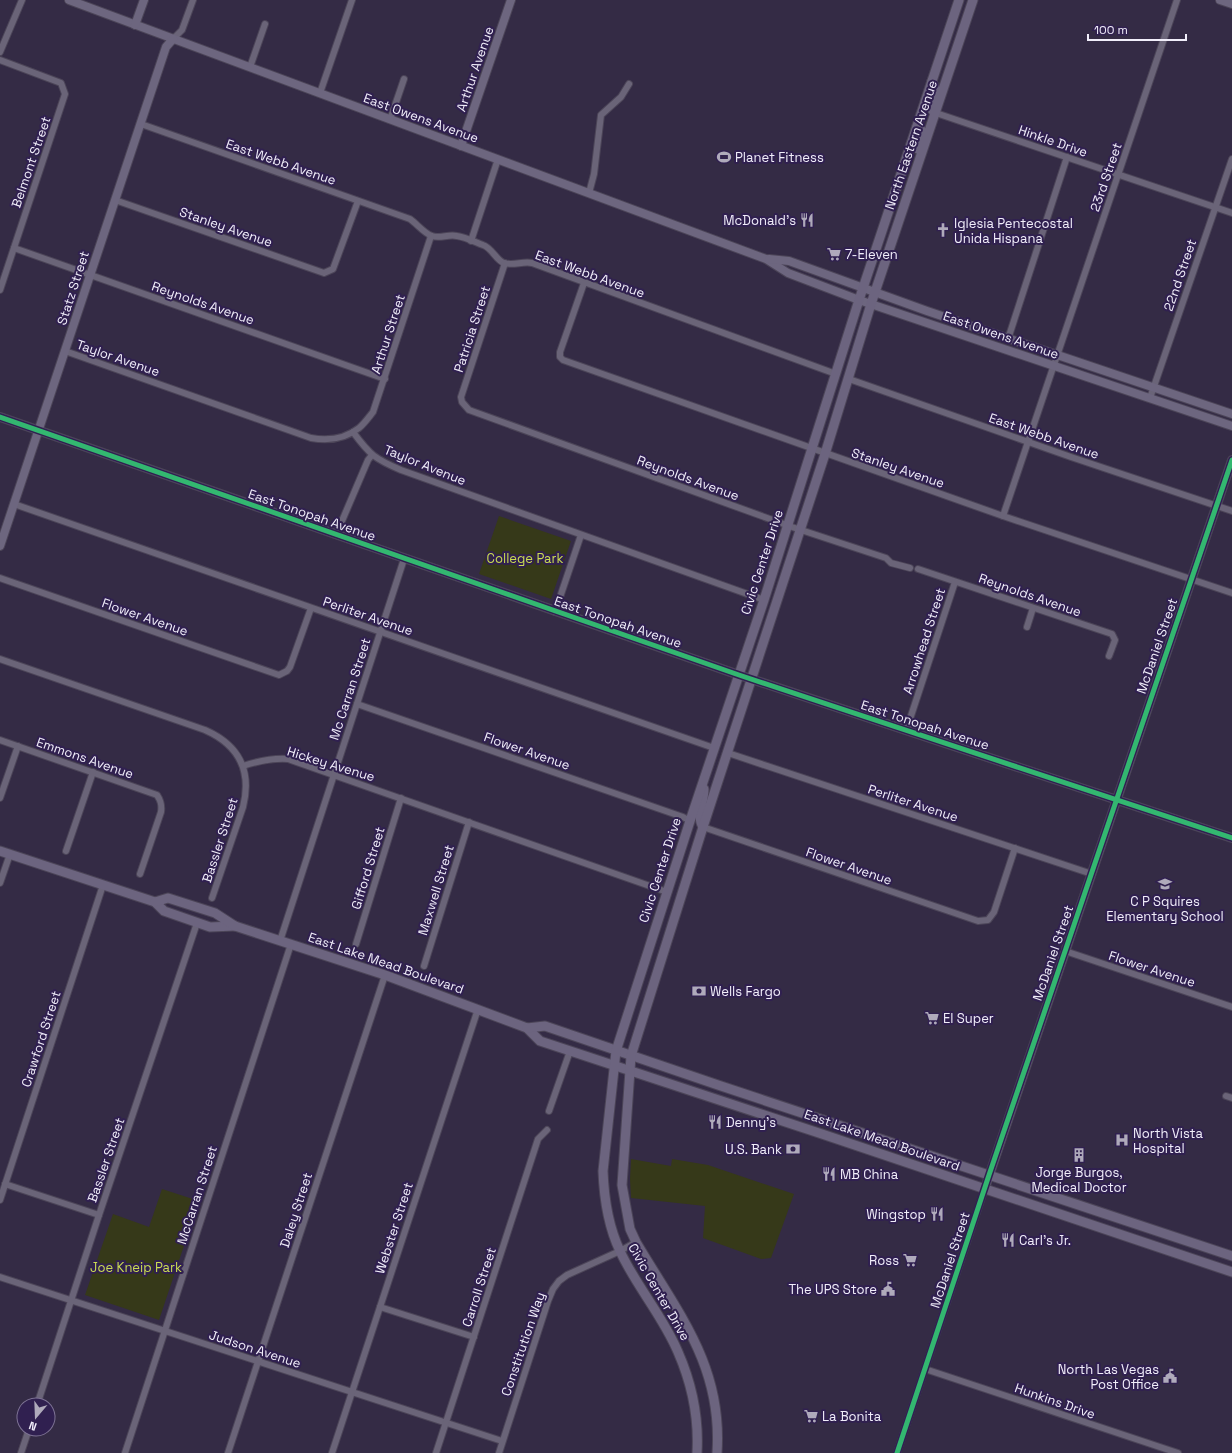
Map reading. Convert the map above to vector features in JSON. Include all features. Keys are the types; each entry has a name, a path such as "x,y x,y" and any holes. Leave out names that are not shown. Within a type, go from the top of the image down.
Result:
{"main road":[{"name":"North Eastern Avenue","path":"861,294 959,0"},
{"name":"North Eastern Avenue","path":"873,298 973,0"},
{"path":"932,81 935,92 931,107 932,111 936,113"},
{"path":"917,127 922,131 918,147 921,155"},
{"name":"Civic Center Drive","path":"697,1453 698,1437 692,1390 678,1351 620,1251 607,1210 603,1171 616,1051 690,821 764,600 861,294"},
{"name":"Civic Center Drive","path":"717,1453 717,1414 713,1390 704,1362 693,1337 636,1242 630,1229 622,1185 630,1056 691,864 801,530 873,298"},
{"path":"703,782 704,794 699,816 703,828"},
{"path":"690,821 693,824 695,832 691,864"},
{"name":"East Lake Mead Boulevard","path":"0,851 155,902 164,911 210,927 235,926"},
{"name":"East Lake Mead Boulevard","path":"155,902 168,898 215,913 235,926 385,975 478,1009 526,1028 540,1041 985,1188 1232,1272"},
{"name":"East Lake Mead Boulevard","path":"526,1028 545,1026 630,1056 1232,1256"},
{"path":"819,1133 823,1120"},
{"path":"1090,1208 1096,1218 1109,1230"}],"street":[{"path":"0,52 22,0"},
{"name":"East Owens Avenue","path":"68,0 766,258 788,261 861,294 1055,361 1150,398 1232,426"},
{"path":"133,24 139,0"},
{"path":"133,24 144,0"},
{"path":"173,39 182,30 192,0"},
{"path":"320,93 352,0"},
{"name":"Arthur Avenue","path":"461,146 512,0"},
{"name":"23rd Street","path":"1055,361 1177,0"},
{"path":"1220,0 1232,4"},
{"path":"250,67 265,24"},
{"name":"Statz Street","path":"0,546 166,47 173,39"},
{"name":"Belmont Street","path":"0,60 61,83 65,94 0,290"},
{"path":"390,120 404,79"},
{"path":"589,193 594,174 601,115 621,97 630,84"},
{"name":"Hinkle Drive","path":"936,113 1232,213"},
{"name":"East Webb Avenue","path":"141,124 410,219 418,224 423,231 432,236"},
{"path":"1008,338 1067,157"},
{"name":"22nd Street","path":"1150,398 1232,158"},
{"path":"471,241 498,159"},
{"name":"Stanley Avenue","path":"115,200 324,273 333,269 358,201"},
{"path":"432,236 457,236 485,246 492,251 500,261 505,263"},
{"name":"Arthur Street","path":"353,432 360,428 373,412 432,236"},
{"name":"Reynolds Avenue","path":"14,248 385,379"},
{"name":"East Webb Avenue","path":"505,263 532,263 836,374"},
{"name":"Patricia Street","path":"462,402 461,398 505,263"},
{"name":"Stanley Avenue","path":"584,282 560,352 560,357 563,360 1003,516 1232,593"},
{"name":"East Owens Avenue","path":"873,298 1008,338 1055,361 1154,387 1232,414"},
{"name":"Taylor Avenue","path":"65,351 312,438 323,440 343,437 353,432 372,455 380,461 401,470 764,600"},
{"path":"1003,516 1055,361"},
{"name":"East Webb Avenue","path":"849,379 1028,442 1232,510"},
{"name":"Reynolds Avenue","path":"462,402 469,410 801,530 886,558 891,563 910,568"},
{"name":"East Tonopah Avenue","path":"0,417 38,432 752,680 1232,838"},
{"path":"336,535 368,460 372,455"},
{"name":"McDaniel Street","path":"897,1453 989,1175 1232,460"},
{"name":"Perliter Avenue","path":"14,504 714,748"},
{"path":"555,612 581,535"},
{"name":"Mc Carran Street","path":"280,941 404,559"},
{"name":"Reynolds Avenue","path":"918,569 1112,634 1115,640 1109,656"},
{"name":"Flower Avenue","path":"0,578 279,675 284,674 290,667 311,608"},
{"name":"Arrowhead Street","path":"906,731 955,582"},
{"path":"1027,627 1033,608"},
{"path":"0,658 212,733 231,747 237,754 243,766"},
{"name":"Flower Avenue","path":"357,704 683,817 690,821"},
{"name":"Emmons Avenue","path":"0,740 157,795 161,800 161,812 140,874"},
{"path":"0,798 18,746"},
{"name":"Perliter Avenue","path":"728,753 1092,874"},
{"name":"Hickey Avenue","path":"243,766 274,758 288,759 667,892"},
{"name":"Bassler Street","path":"212,898 246,794 246,777 243,766"},
{"path":"66,851 93,772"},
{"name":"Gifford Street","path":"356,944 401,798"},
{"name":"Maxwell Street","path":"424,966 469,822"},
{"name":"Flower Avenue","path":"703,828 978,921 988,920 994,912 1014,848"},
{"path":"0,883 10,854"},
{"name":"Crawford Street","path":"0,1200 103,885"},
{"name":"Bassler Street","path":"40,1397 99,1215 198,922"},
{"name":"McCarran Street","path":"125,1453 291,944"},
{"name":"Flower Avenue","path":"1065,951 1232,1007"},
{"name":"Daley Street","path":"228,1453 385,975"},
{"name":"Webster Street","path":"332,1453 478,1009"},
{"path":"549,1111 570,1051"},
{"name":"Carroll Street","path":"436,1453 538,1140 547,1130"},
{"path":"5,1184 99,1215"},
{"name":"Constitution Way","path":"499,1453 553,1289 559,1281 573,1272 620,1251 636,1242"},
{"name":"Judson Avenue","path":"0,1277 502,1441"},
{"path":"380,1307 474,1337"},
{"name":"Hunkins Drive","path":"925,1369 1178,1453"},
{"path":"21,1453 26,1437"}],"green space":[{"name":"College Park","path":"499,516 571,541 551,599 479,574"},
{"path":"631,1159 671,1166 672,1159 708,1165 794,1194 771,1258 761,1259 703,1238 705,1206 631,1198"},
{"name":"Joe Kneip Park","path":"162,1189 199,1201 159,1320 85,1295 113,1214 149,1227"}],"cycle path":[{"path":"0,417 739,675 1232,838"},
{"path":"897,1453 989,1175 1232,460"}],"place":[{"name":"Planet Fitness","path":"724,157"},
{"name":"McDonald's","path":"807,220"},
{"name":"Iglesia Pentecostal Unida Hispana","path":"943,230"},
{"name":"7-Eleven","path":"834,254"},
{"name":"C P Squires Elementary School","path":"1165,884"},
{"name":"Wells Fargo","path":"699,991"},
{"name":"El Super","path":"932,1018"},
{"name":"Denny's","path":"715,1122"},
{"name":"North Vista Hospital","path":"1122,1140"},
{"name":"U.S. Bank","path":"793,1149"},
{"name":"Jorge Burgos, Medical Doctor","path":"1079,1155"},
{"name":"MB China","path":"829,1174"},
{"name":"Wingstop","path":"937,1214"},
{"name":"Carl's Jr.","path":"1008,1240"},
{"name":"Ross","path":"910,1260"},
{"name":"The UPS Store","path":"888,1289"},
{"name":"North Las Vegas Post Office","path":"1170,1376"},
{"name":"La Bonita","path":"811,1416"}]}
